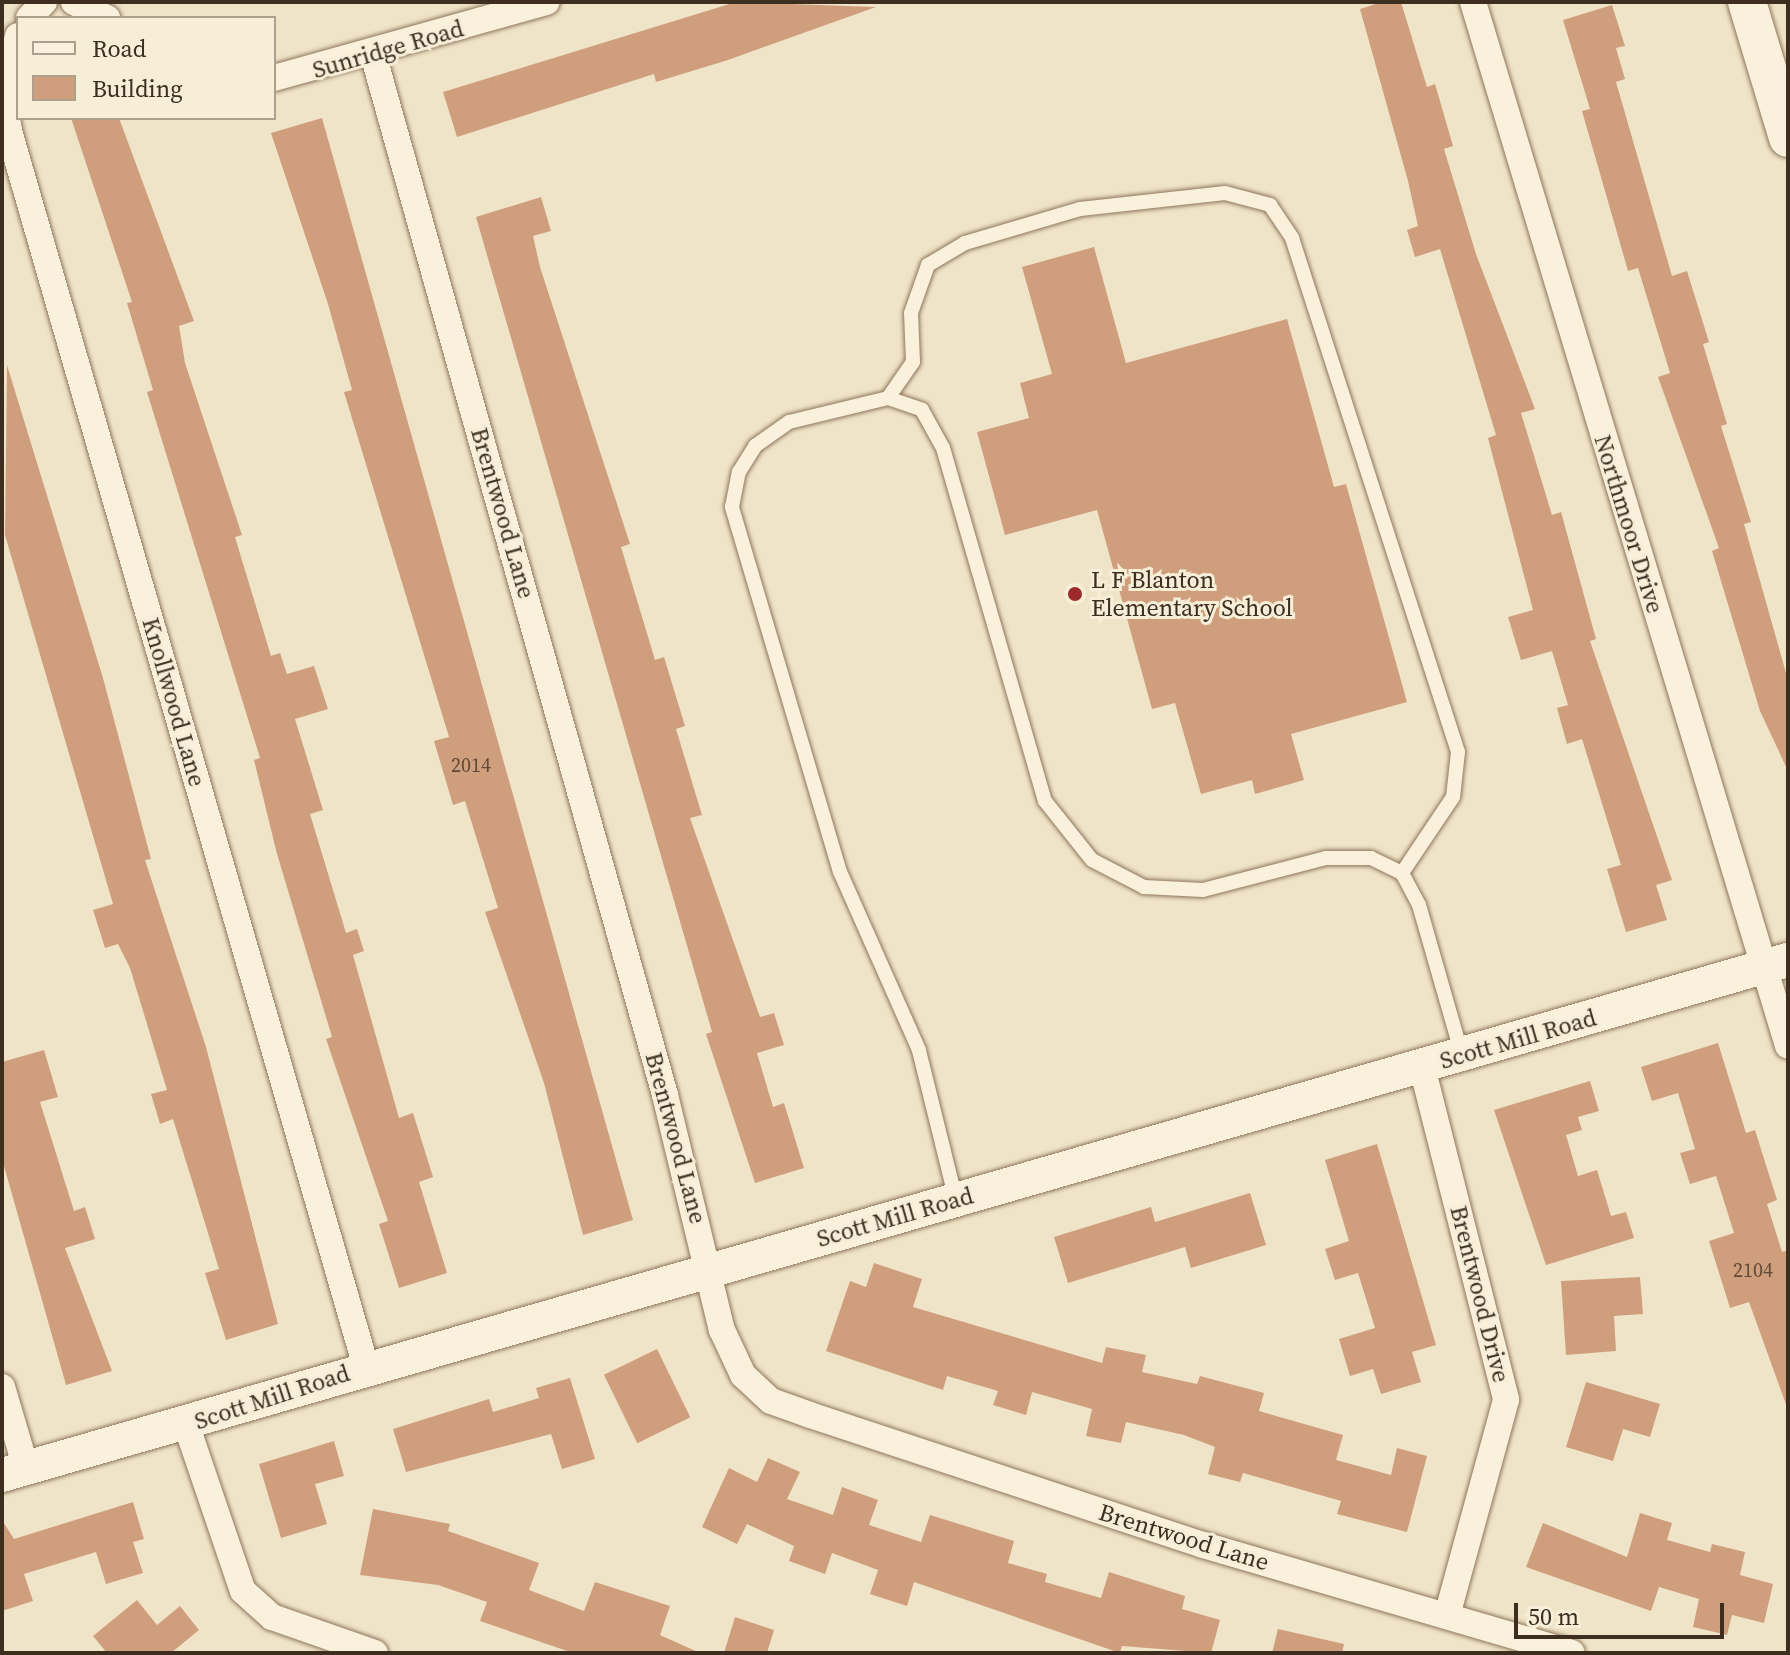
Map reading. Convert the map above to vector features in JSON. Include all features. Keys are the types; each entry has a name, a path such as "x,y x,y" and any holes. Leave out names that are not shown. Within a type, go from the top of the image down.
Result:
{"main road":[{"path":"1747,2 1788,138"}],"street":[{"path":"74,2 103,16"},
{"name":"Sunridge Road","path":"276,78 373,54 547,2"},
{"name":"Northmoor Drive","path":"1473,2 1775,964 1788,1046"},
{"name":"Knollwood Lane","path":"16,44 3,96 9,131 366,1367"},
{"name":"Brentwood Lane","path":"373,54 710,1269 722,1330 743,1375 771,1401 1203,1545 1448,1612 1572,1653"},
{"name":"Scott Mill Road","path":"14,1471 186,1424 366,1367 1775,964"},
{"name":"Brentwood Drive","path":"1422,1067 1506,1400 1448,1612"},
{"path":"2,1387 14,1471"},
{"path":"186,1424 243,1591 272,1617 375,1653"}],"lane":[{"path":"888,398 913,362 911,313 928,265 965,243 1080,209 1225,193 1270,205 1292,238 1458,752 1453,797 1402,873"},
{"path":"956,1200 919,1050 840,872 732,507 739,472 755,446 789,422 888,398 922,410 943,448 1045,801 1092,860 1144,887 1203,890 1326,858 1371,858 1402,873 1419,905 1462,1055"}],"building":[{"path":"736,2 876,7 728,60 656,82 654,74 457,137 443,92"},
{"path":"1382,2 1401,2 1427,87 1435,84 1453,146 1444,149 1476,254 1535,409 1521,413 1552,515 1561,512 1596,639 1590,641 1672,880 1656,885 1667,920 1626,932 1607,869 1621,865 1582,739 1567,744 1557,708 1568,705 1552,651 1521,660 1508,617 1533,610 1488,438 1496,435 1440,249 1415,257 1407,230 1418,226 1360,9"},
{"path":"1612,5 1625,46 1616,48 1625,79 1616,82 1672,276 1687,271 1709,342 1703,344 1727,424 1721,426 1751,522 1744,524 1788,680 1788,771 1760,711 1712,551 1719,548 1658,377 1670,373 1638,268 1628,271 1582,111 1590,109 1563,20"},
{"path":"322,118 633,1220 583,1235 544,1083 485,912 498,908 465,801 453,805 434,741 449,737 344,392 352,390 328,304 271,133"},
{"path":"72,120 120,120 194,321 179,326 185,363 242,535 235,537 271,656 280,653 287,674 314,666 328,709 295,719 323,810 310,814 346,933 357,929 364,951 353,955 399,1118 413,1113 433,1177 419,1182 447,1273 399,1288 379,1224 388,1221 326,1039 332,1037 277,854 254,760 260,758 147,392 153,390 127,303 132,302"},
{"path":"541,197 551,231 533,236 540,267 630,544 621,547 655,660 664,657 685,726 676,729 702,815 690,818 760,1017 774,1013 784,1045 757,1053 773,1107 784,1103 804,1168 755,1183 706,1034 712,1032 476,217"},
{"path":"1094,247 1126,363 1287,319 1334,487 1346,484 1407,702 1291,734 1304,780 1255,794 1252,780 1201,794 1175,703 1152,709 1097,510 1005,535 977,432 1029,418 1020,383 1052,374 1022,267"},
{"path":"7,365 103,678 151,859 145,860 206,1047 278,1324 226,1340 205,1273 219,1269 173,1119 160,1124 151,1094 167,1090 130,968 118,944 105,948 93,910 113,904 5,535"},
{"path":"1718,1043 1746,1133 1755,1130 1777,1200 1767,1204 1782,1252 1788,1250 1788,1410 1749,1302 1730,1308 1709,1241 1734,1233 1716,1176 1690,1184 1680,1153 1695,1149 1678,1093 1652,1101 1641,1067"},
{"path":"44,1050 58,1097 40,1102 74,1211 85,1207 95,1239 65,1248 112,1371 66,1385 2,1159 2,1062"},
{"path":"1590,1081 1599,1111 1578,1117 1582,1130 1566,1135 1578,1176 1597,1170 1611,1216 1626,1212 1634,1238 1546,1265 1494,1110"},
{"path":"1377,1144 1436,1345 1412,1352 1421,1382 1381,1394 1373,1369 1350,1376 1339,1339 1375,1328 1358,1273 1335,1280 1325,1249 1349,1241 1325,1160"},
{"path":"1250,1193 1266,1245 1191,1268 1185,1247 1068,1283 1054,1237 1151,1207 1155,1222"},
{"path":"874,1263 922,1279 913,1307 1102,1363 1106,1347 1146,1355 1142,1372 1197,1384 1200,1376 1264,1393 1259,1411 1343,1435 1336,1460 1391,1475 1397,1448 1427,1456 1407,1532 1337,1514 1341,1501 1243,1473 1240,1482 1208,1474 1215,1447 1184,1435 1126,1422 1121,1443 1086,1436 1092,1409 1032,1392 1026,1415 993,1405 998,1391 947,1376 943,1390 826,1351 850,1281 866,1287"},
{"path":"1640,1277 1643,1314 1614,1316 1616,1351 1566,1355 1561,1281"},
{"path":"657,1349 690,1417 637,1443 604,1375"},
{"path":"570,1378 595,1459 562,1469 551,1434 406,1472 393,1429 489,1399 493,1412 539,1398 536,1388"},
{"path":"1586,1382 1660,1404 1650,1437 1623,1429 1613,1461 1566,1447"},
{"path":"334,1441 344,1476 315,1484 327,1524 281,1538 259,1464"},
{"path":"768,1458 800,1472 787,1499 833,1515 842,1487 878,1500 869,1525 921,1542 930,1515 1014,1541 1008,1563 1047,1574 1045,1582 1101,1598 1109,1572 1185,1596 1182,1609 1220,1620 1211,1653 1122,1646 1120,1653 914,1582 907,1606 870,1594 878,1570 832,1553 825,1574 789,1561 794,1546 747,1524 737,1544 702,1527 729,1468 757,1482"},
{"path":"133,1502 144,1539 133,1542 143,1573 106,1584 96,1552 24,1574 33,1601 2,1611 2,1520 14,1539"},
{"path":"373,1509 450,1524 448,1531 539,1563 529,1590 584,1611 595,1582 670,1606 660,1635 700,1653 573,1653 480,1621 487,1602 438,1585 360,1575"},
{"path":"1640,1513 1672,1523 1667,1540 1710,1552 1712,1544 1745,1552 1740,1575 1773,1584 1764,1623 1732,1615 1727,1635 1693,1627 1699,1599 1659,1587 1651,1611 1526,1567 1543,1523 1627,1557"},
{"path":"137,1600 157,1625 180,1606 199,1630 171,1653 107,1653 93,1636"},
{"path":"735,1617 774,1630 767,1653 724,1653"},
{"path":"1278,1629 1344,1644 1342,1653 1272,1653"}],"place":[{"name":"L F Blanton Elementary School","path":"1075,594"}]}
